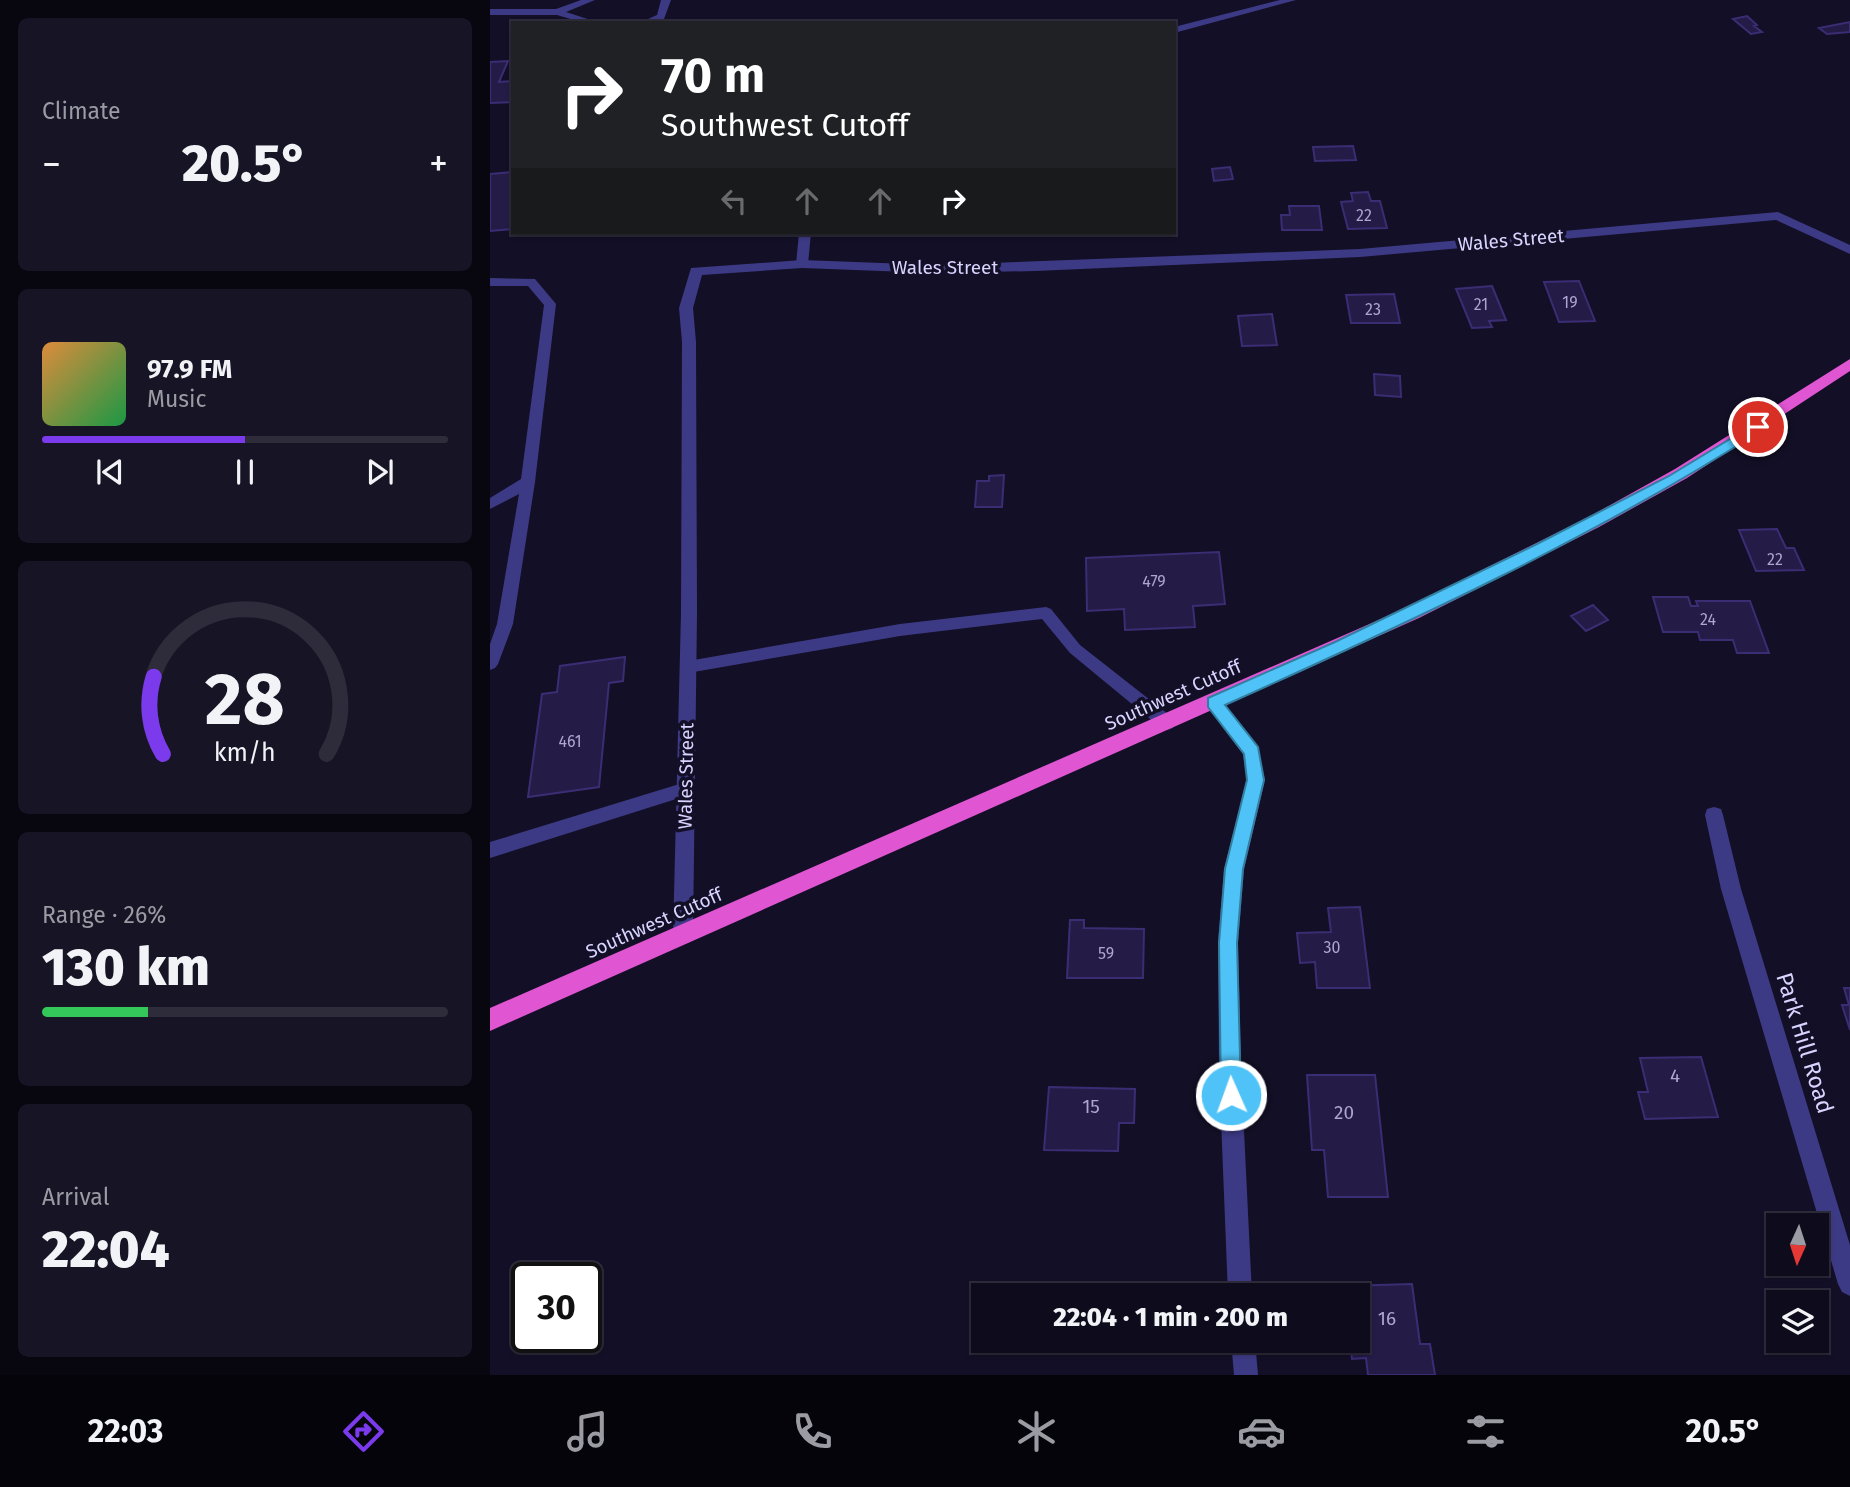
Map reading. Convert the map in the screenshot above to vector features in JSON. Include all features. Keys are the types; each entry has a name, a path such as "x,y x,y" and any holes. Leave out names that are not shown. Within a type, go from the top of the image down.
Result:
{"highway":[{"name":"Southwest Cutoff","path":"490,1020 1340,646 1543,548 1674,480 1799,401 1850,364"}],"street":[{"name":"Wales Street","path":"683,935 688,667 689,342 686,308 691,280 696,271 802,264 947,269 1360,253 1778,216 1850,250"},
{"path":"1214,703 1252,752 1256,780 1234,869 1228,943 1230,1069 1239,1283"},
{"name":"Park Hill Road","path":"1714,815 1731,889 1850,1284"},
{"path":"1244,1353 1246,1375"}],"lane":[{"path":"557,12 590,0"},
{"path":"650,21 661,17 666,0"},
{"path":"1176,29 1291,0"},
{"path":"490,12 557,12 588,21"},
{"path":"802,264 806,235"},
{"path":"490,282 531,282 550,304 528,482 505,624 490,664"},
{"path":"490,504 528,482"},
{"path":"688,667 900,631 1046,613 1075,649 1167,723"},
{"path":"490,850 686,789"}],"building":[{"path":"1747,16 1762,32 1751,34 1733,19"},
{"path":"1850,22 1850,32 1827,34 1819,28"},
{"path":"508,61 499,82 511,81 511,102 490,103 490,62"},
{"path":"1353,146 1356,160 1315,161 1313,147"},
{"path":"1230,167 1233,179 1214,181 1212,169"},
{"path":"511,172 511,229 490,231 490,174"},
{"path":"1368,192 1371,201 1380,201 1387,228 1348,229 1341,202 1353,201 1351,193"},
{"path":"1289,206 1319,206 1322,230 1282,230 1281,215 1290,215"},
{"path":"1579,281 1595,321 1559,322 1544,282"},
{"path":"1492,286 1506,320 1489,321 1492,327 1472,328 1456,289"},
{"path":"1394,294 1400,323 1351,323 1346,295"},
{"path":"1272,314 1277,345 1242,346 1238,316"},
{"path":"1374,374 1400,376 1401,397 1375,395"},
{"path":"1004,475 1002,507 975,507 977,481 989,481 989,476"},
{"path":"1777,529 1786,548 1794,548 1804,570 1756,571 1739,530"},
{"path":"1219,552 1225,604 1193,606 1195,627 1125,630 1124,609 1087,611 1086,558"},
{"path":"1653,597 1688,597 1691,606 1698,606 1696,601 1750,601 1769,653 1737,653 1733,640 1700,640 1698,632 1663,632"},
{"path":"1593,605 1608,620 1586,631 1571,616"},
{"path":"625,657 623,681 609,683 599,787 528,797 542,694 557,692 560,666"},
{"path":"1360,907 1370,988 1317,988 1315,962 1300,963 1297,933 1331,932 1328,908"},
{"path":"1070,920 1084,920 1084,928 1144,929 1143,978 1067,978"},
{"path":"1844,988 1850,988 1850,1030 1842,1005 1849,1005"},
{"path":"1701,1057 1718,1117 1645,1119 1638,1092 1648,1092 1640,1058"},
{"path":"1307,1075 1375,1075 1388,1197 1328,1197 1324,1150 1312,1150"},
{"path":"1049,1087 1135,1089 1134,1123 1119,1123 1118,1151 1044,1150"},
{"path":"1412,1284 1420,1344 1430,1344 1435,1375 1368,1375 1366,1358 1352,1359 1351,1353 1370,1353 1370,1285"}],"route":[{"path":"1231,1095 1228,943 1234,869 1256,780 1252,752 1214,703 1340,646 1543,548 1674,480 1758,427"}]}
